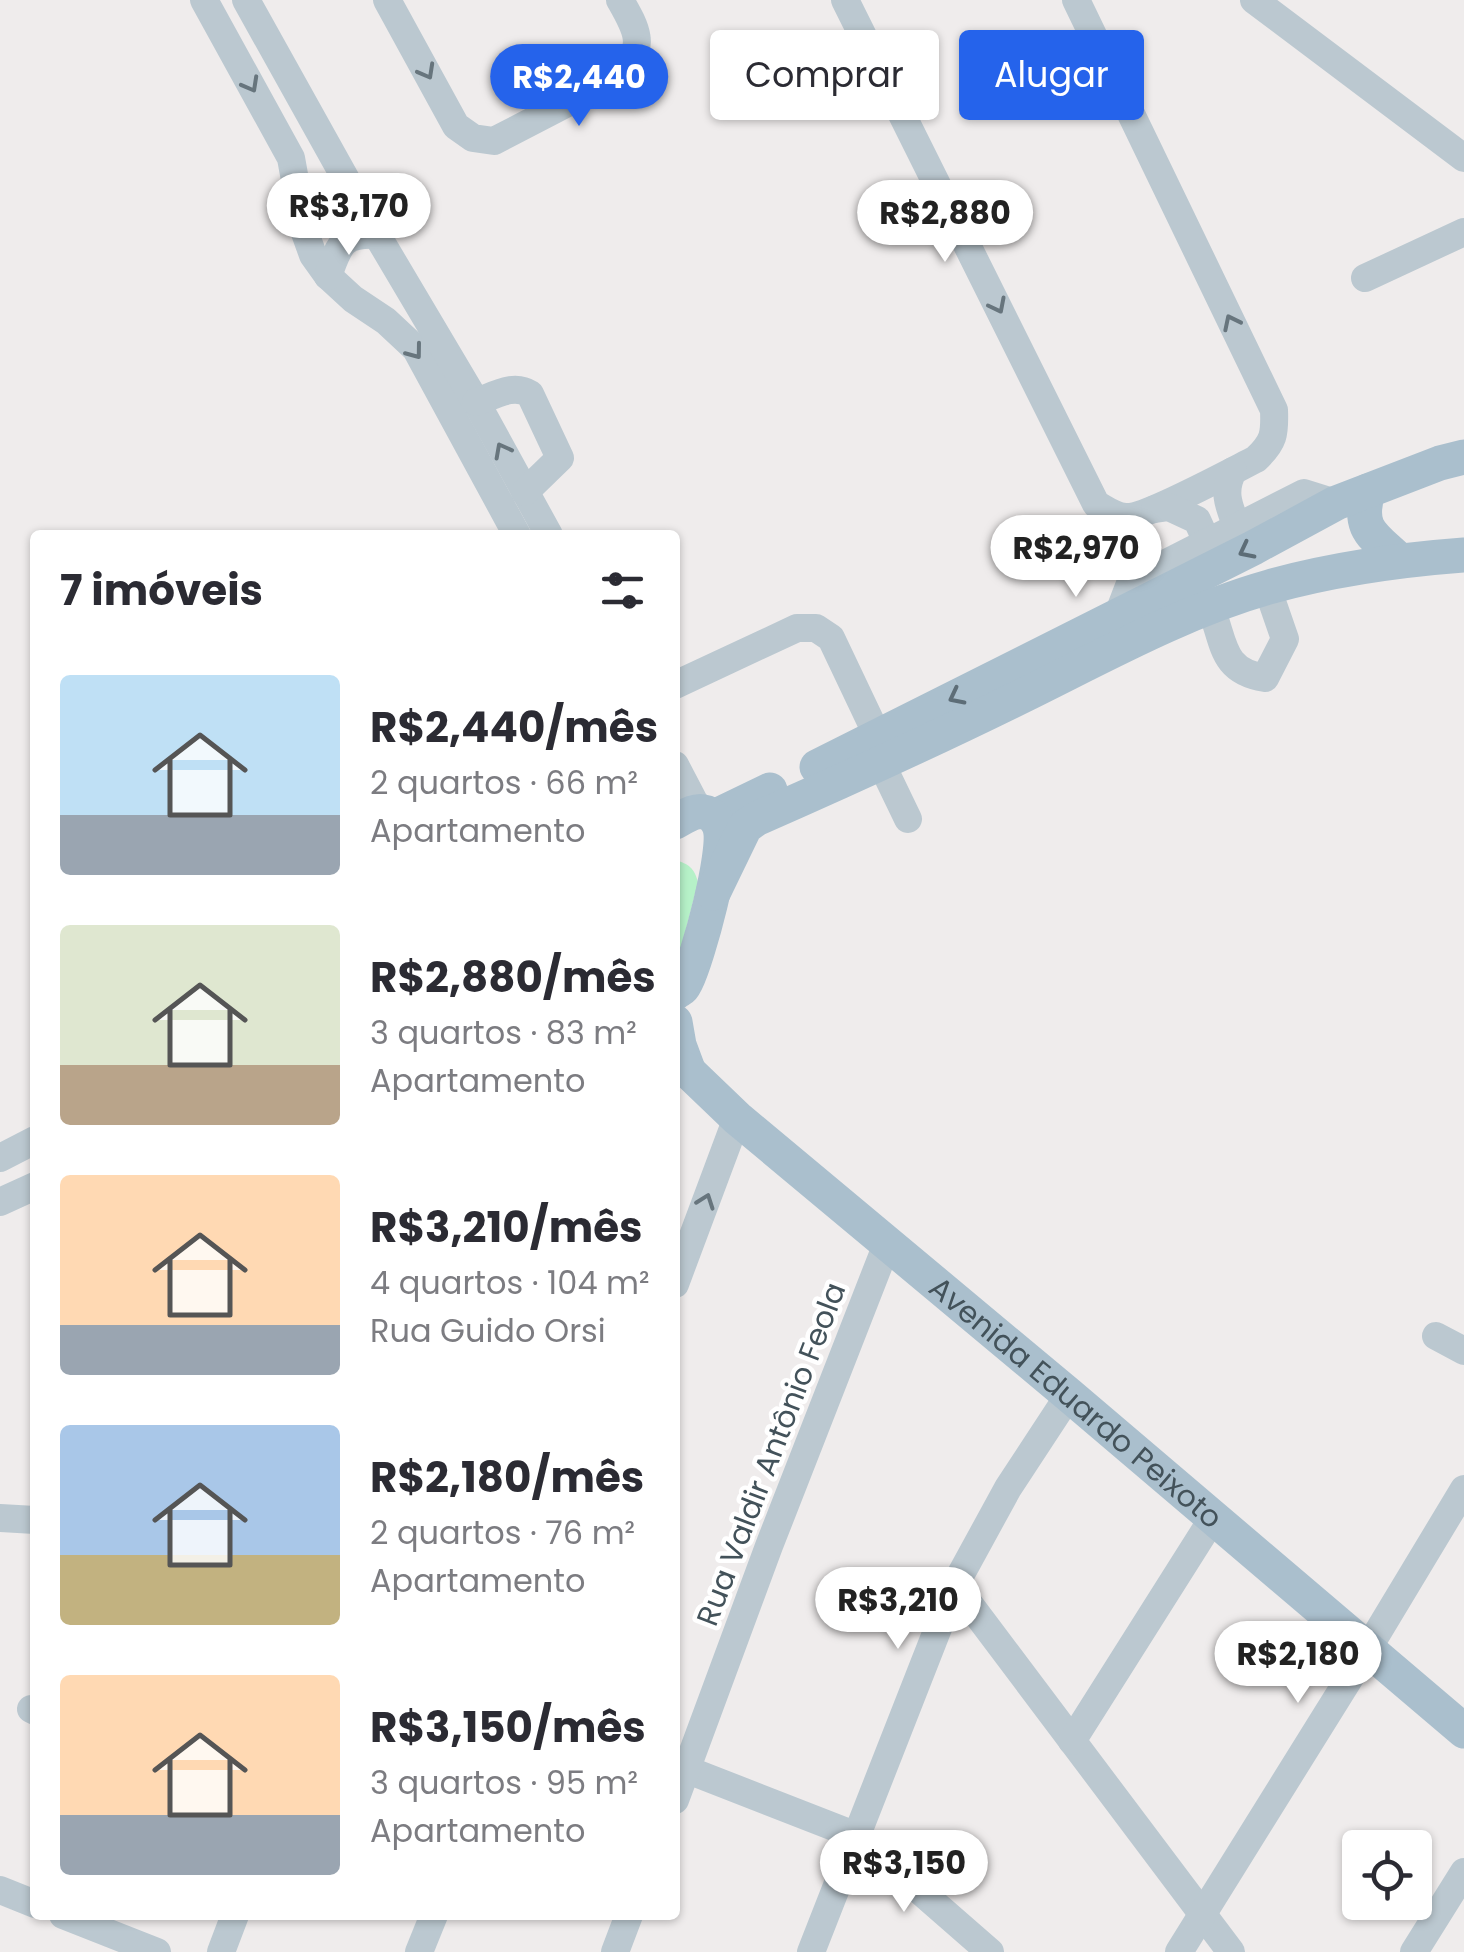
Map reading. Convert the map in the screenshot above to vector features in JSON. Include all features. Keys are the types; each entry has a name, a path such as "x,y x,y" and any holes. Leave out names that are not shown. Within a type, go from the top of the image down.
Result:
{"main road":[{"path":"680,997 713,893 745,827 756,819 1118,615 1352,497 1464,457"},
{"path":"1352,497 1366,525 1399,560"},
{"path":"1335,570 1348,545 1352,497"},
{"path":"696,817 880,750 1269,592 1335,570 1464,555"},
{"path":"696,817 720,827 713,893"},
{"name":"Avenida Eduardo Peixoto","path":"682,1068 1464,1732"}],"street":[{"path":"204,0 291,158 304,230 314,255 328,276 416,349 514,530"},
{"path":"246,0 546,530"},
{"path":"387,0 456,126 473,138 494,141 625,73 638,45 635,28 620,0"},
{"path":"845,0 1096,504 1129,518 1256,459 1268,448 1274,432 1274,410 1076,0"},
{"path":"1254,0 1464,158"},
{"path":"304,230 324,234 342,230 362,208"},
{"path":"1365,278 1464,232"},
{"path":"328,276 336,252 345,241 359,234 377,235"},
{"path":"476,402 514,389 530,394 560,458 525,492"},
{"path":"1233,471 1226,489 1238,527"},
{"path":"1118,615 1131,581 1304,493 1352,497"},
{"path":"1155,508 1169,506 1197,520 1207,542"},
{"path":"1212,612 1228,660 1285,639 1269,592"},
{"path":"680,682 797,628 816,628 832,638 908,819"},
{"path":"680,777 696,817"},
{"path":"680,1271 737,1118"},
{"path":"3,1152 30,1142"},
{"path":"0,1202 30,1188"},
{"name":"Rua Valdir Antônio Feola","path":"681,1767 887,1244"},
{"path":"1436,1336 1464,1352"},
{"path":"811,1952 955,1585 1008,1488 1070,1396"},
{"path":"1179,1952 1464,1489"},
{"path":"0,1518 30,1520"},
{"path":"1072,1741 1213,1518"},
{"path":"955,1585 1231,1952"},
{"path":"681,1767 857,1836 990,1952"},
{"path":"1414,1952 1464,1872"},
{"path":"0,1890 30,1902"},
{"path":"76,1920 157,1952"},
{"path":"221,1952 233,1920"},
{"path":"419,1952 432,1920"},
{"path":"614,1952 627,1920"}],"green space":[{"path":"680,862 690,867 698,882 680,952"}]}
